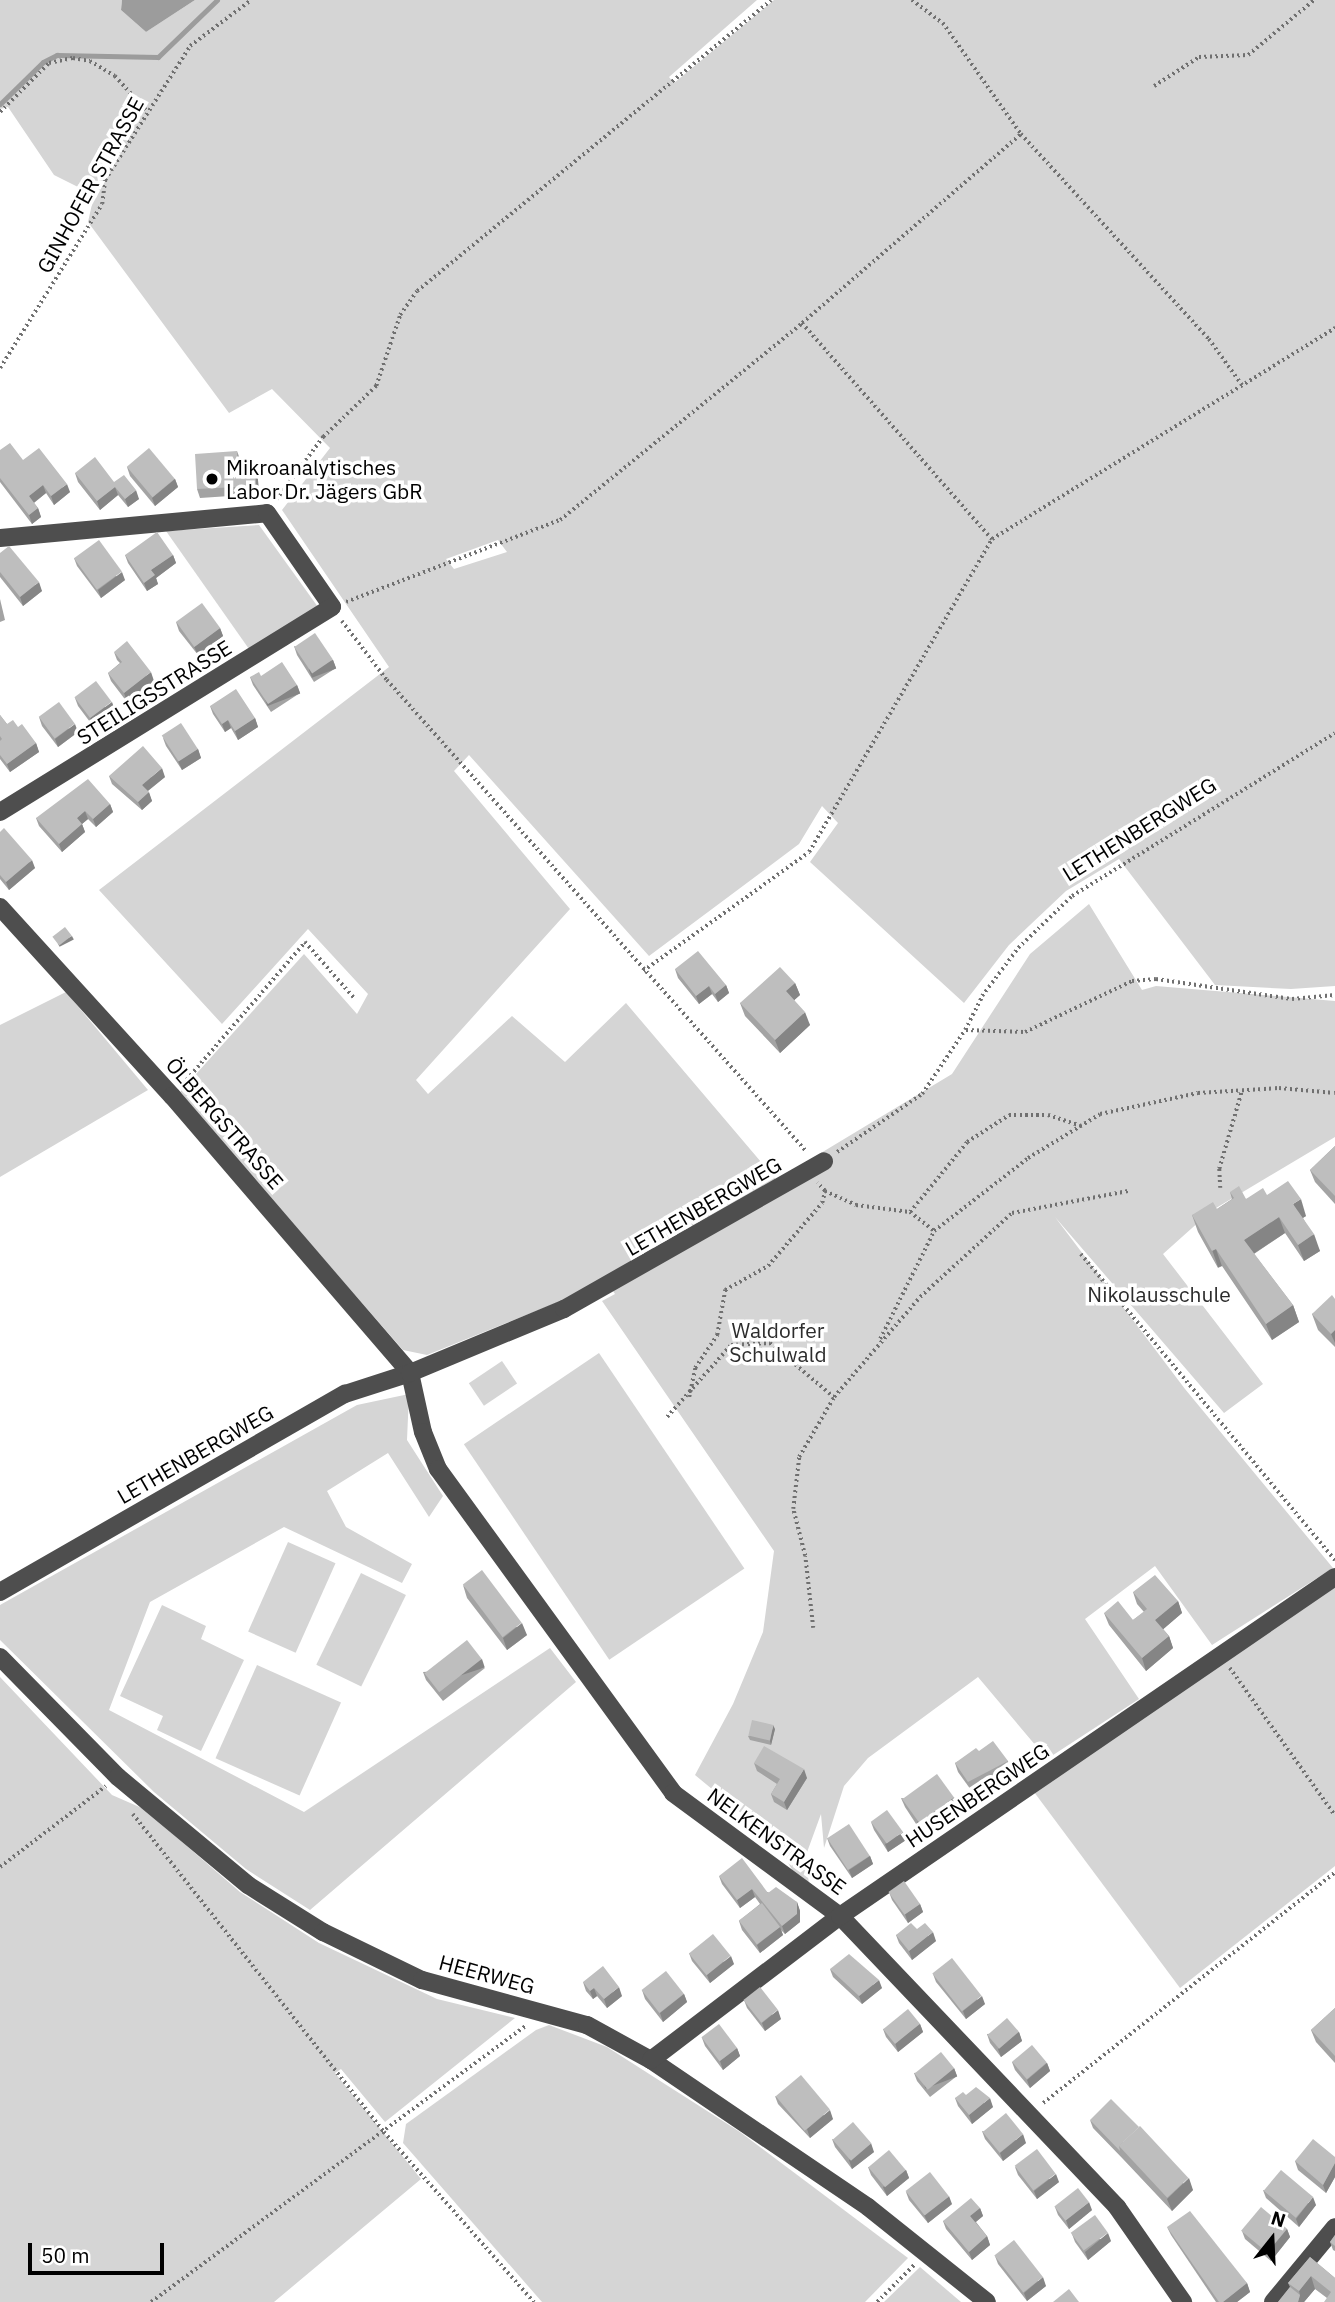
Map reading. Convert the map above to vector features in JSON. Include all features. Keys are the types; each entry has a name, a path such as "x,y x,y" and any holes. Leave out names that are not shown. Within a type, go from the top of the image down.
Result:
{"street":[{"path":"0,538 267,513 332,607"},
{"name":"STEILIGSSTRASSE","path":"0,812 332,607"},
{"name":"ÖLBERGSTRASSE","path":"0,907 172,1096 410,1373"},
{"name":"LETHENBERGWEG","path":"0,1592 345,1394 410,1373 564,1309 816,1166"},
{"name":"NELKENSTRASSE","path":"410,1373 423,1432 438,1469 673,1793 840,1916 1117,2207 1183,2302"},
{"name":"HUSENBERGWEG","path":"651,2060 840,1916 1335,1577"},
{"name":"HEERWEG","path":"0,1657 118,1777 248,1885 323,1931 422,1980 587,2025 651,2060 928,2253 987,2302"},
{"path":"1273,2302 1335,2227"}],"path":[{"name":"GINHOFER STRASSE","path":"0,368 102,204 105,180 190,46 251,0"},
{"path":"267,513 323,437 376,386 400,315 417,291 771,0"},
{"path":"912,0 943,23 1021,134 1209,339 1242,386"},
{"path":"1154,86 1199,57 1248,55 1314,0"},
{"path":"0,112 49,63 73,58 90,61 115,76 148,112"},
{"path":"689,1397 695,1368 717,1335 725,1290 768,1266 822,1203 825,1191 816,1166 387,680 332,607 560,520 802,323 1021,134"},
{"path":"802,323 992,539"},
{"path":"643,971 809,852 992,539 1335,328"},
{"name":"LETHENBERGWEG","path":"816,1166 922,1094 965,1030 982,996 1018,948 1072,896 1335,733"},
{"path":"172,1096 305,942 355,999"},
{"path":"965,1030 1025,1032 1132,981 1156,979 1292,999 1335,995"},
{"path":"1220,1188 1219,1169 1242,1090"},
{"path":"877,1345 934,1231 1028,1158 1100,1114 1198,1093 1242,1090 1335,1093"},
{"path":"910,1212 967,1142 1009,1115 1048,1115 1081,1126"},
{"path":"825,1191 856,1205 910,1212 934,1231"},
{"path":"813,1628 793,1509 799,1457 834,1397 920,1297 1012,1213 1128,1191"},
{"path":"1081,1254 1335,1560"},
{"path":"667,1417 689,1397 731,1345 770,1343 834,1397"},
{"path":"1221,1655 1335,1815"},
{"path":"0,1867 118,1777 125,1804 384,2132 534,2302"},
{"path":"1030,2114 1335,1872"},
{"path":"151,2302 528,2025 534,2009"},
{"path":"877,2302 928,2253"}],"green space":[{"path":"0,0 122,0 121,10 146,32 195,0 757,0 669,77 674,83 774,0 1335,0 1335,986 1291,989 1215,985 1119,859 1066,891 1009,945 964,1003 810,862 838,823 822,806 799,844 649,956 469,755 454,771 570,909 416,1080 428,1094 512,1016 565,1062 626,1003 778,1182 561,1301 427,1355 403,1350 179,1093 304,954 357,1014 368,994 308,929 222,1024 99,890 389,667 282,510 330,448 272,389 229,413 88,222 94,195 54,175 8,107 0,109","holes":["498,540 507,552 454,569 446,559"]},
{"path":"259,525 318,607 249,649 166,531"},
{"path":"1089,904 1142,990 1156,986 1335,1001 1335,1137 1211,1211 1163,1254 1263,1384 1224,1413 1055,1217 1185,1389 1333,1568 1212,1645 1155,1566 1085,1619 1139,1699 1047,1759 978,1677 868,1758 844,1786 824,1848 821,1814 806,1855 809,1885 794,1873 776,1842 695,1775 733,1704 763,1632 774,1551 602,1301 615,1294 607,1282 952,1074 1030,954"},
{"path":"66,992 148,1090 0,1177 0,1025"},
{"path":"599,1353 744,1569 609,1660 464,1444"},
{"path":"502,1361 517,1383 484,1406 469,1383"},
{"path":"409,1394 407,1440 443,1496 429,1517 388,1453 327,1491 346,1527 412,1564 402,1583 284,1527 150,1602 109,1710 304,1812 550,1648 576,1682 310,1910 246,1869 154,1792 0,1640 0,1605 357,1405"},
{"path":"288,1542 336,1563 296,1653 248,1632"},
{"path":"361,1573 406,1595 361,1687 316,1665"},
{"path":"1335,1587 1335,1866 1180,1988 1034,1792"},
{"path":"162,1605 206,1626 201,1639 244,1660 201,1751 157,1730 163,1716 120,1696"},
{"path":"257,1665 341,1702 300,1796 216,1758"},
{"path":"0,1677 112,1795 144,1809 240,1892 319,1943 437,1999 515,2018 385,2122 341,2069 335,2073 421,2179 274,2302 0,2302"},
{"path":"549,2025 607,2047 740,2132 908,2258 865,2302 542,2302 403,2143 406,2124 536,2030"},
{"path":"920,2267 961,2302 884,2302"}],"shaded area":[{"path":"122,0 195,0 146,32 121,10"}],"building":[{"path":"10,443 23,460 39,448 67,484 51,496 43,485 29,496 38,508 29,515 0,478 0,450"},
{"path":"149,448 175,479 152,497 127,467"},
{"path":"237,451 237,459 254,459 256,486 197,489 195,454"},
{"path":"95,457 114,482 124,475 136,490 125,499 115,487 97,501 75,473"},
{"path":"157,532 173,555 151,570 155,575 144,583 125,555"},
{"path":"99,540 122,572 97,590 74,558"},
{"path":"9,546 39,582 20,597 0,572 0,553"},
{"path":"202,603 220,628 194,647 176,622"},
{"path":"315,633 333,660 312,674 294,647"},
{"path":"127,641 151,672 124,693 108,673 122,662 114,652"},
{"path":"282,662 297,685 268,704 250,677 259,672 261,676"},
{"path":"96,681 112,702 90,718 74,697"},
{"path":"236,689 255,718 235,731 228,720 222,724 210,706"},
{"path":"59,702 75,724 55,739 39,717"},
{"path":"0,715 7,724 13,720 18,727 22,724 36,743 7,764 0,755"},
{"path":"181,723 198,749 179,762 162,736"},
{"path":"143,746 162,768 142,785 149,792 138,802 109,776"},
{"path":"88,779 110,804 93,819 85,811 77,818 82,824 59,844 36,818"},
{"path":"4,828 32,860 6,882 0,875 0,832"},
{"path":"65,927 72,936 59,946 52,937"},
{"path":"698,951 726,985 715,994 709,986 696,996 675,969"},
{"path":"780,967 795,983 786,991 805,1012 775,1040 740,1003"},
{"path":"1335,1146 1335,1196 1310,1170"},
{"path":"1288,1181 1301,1199 1293,1204 1314,1234 1298,1245 1279,1217 1244,1240 1293,1305 1266,1324 1216,1249 1212,1251 1192,1215 1213,1202 1217,1209 1234,1198 1230,1192 1239,1186 1246,1199 1263,1188 1267,1195"},
{"path":"1332,1295 1335,1299 1335,1330 1331,1334 1312,1314"},
{"path":"482,1570 522,1623 503,1637 463,1584"},
{"path":"1155,1575 1178,1601 1155,1620 1169,1636 1142,1658 1104,1613 1118,1601 1133,1620 1147,1609 1133,1592"},
{"path":"467,1640 482,1659 439,1692 424,1673"},
{"path":"752,1720 773,1725 770,1741 748,1736"},
{"path":"993,1741 1008,1761 968,1782 955,1763 976,1748 979,1751"},
{"path":"764,1746 804,1769 784,1802 771,1794 780,1779 754,1763"},
{"path":"937,1774 954,1797 919,1823 902,1799"},
{"path":"887,1810 903,1832 887,1844 871,1822"},
{"path":"849,1824 870,1856 848,1870 827,1838"},
{"path":"742,1858 768,1893 776,1887 797,1902 797,1914 782,1926 752,1889 737,1900 719,1876"},
{"path":"904,1881 920,1904 904,1915 888,1892"},
{"path":"762,1903 780,1927 757,1944 739,1920"},
{"path":"911,1923 917,1929 925,1923 933,1932 909,1951 896,1935"},
{"path":"713,1934 731,1956 707,1975 689,1954"},
{"path":"849,1954 879,1980 859,1996 830,1969"},
{"path":"952,1958 982,1996 962,2011 932,1973"},
{"path":"603,1966 619,1987 604,1999 594,1988 590,1991 583,1982"},
{"path":"666,1971 684,1994 659,2013 642,1990"},
{"path":"760,1987 778,2010 761,2023 743,2000"},
{"path":"1335,2008 1335,2056 1311,2030"},
{"path":"908,2009 920,2024 895,2044 883,2029"},
{"path":"1007,2018 1019,2032 999,2049 987,2035"},
{"path":"719,2024 737,2048 719,2061 701,2037"},
{"path":"1032,2045 1047,2063 1027,2079 1012,2062"},
{"path":"941,2052 954,2068 928,2090 915,2073"},
{"path":"801,2075 830,2109 805,2131 776,2096"},
{"path":"976,2087 990,2098 969,2115 955,2098 963,2092 966,2095"},
{"path":"1111,2099 1139,2127 1119,2146 1120,2151 1090,2120"},
{"path":"1006,2113 1023,2134 1000,2153 983,2132"},
{"path":"853,2122 871,2143 851,2161 833,2140"},
{"path":"1140,2126 1188,2178 1167,2198 1119,2146"},
{"path":"1313,2139 1335,2157 1335,2163 1323,2185 1295,2161"},
{"path":"1037,2149 1056,2174 1033,2191 1015,2166"},
{"path":"889,2150 906,2170 885,2187 868,2167"},
{"path":"1281,2170 1313,2197 1296,2218 1264,2191"},
{"path":"930,2172 949,2196 925,2216 906,2191"},
{"path":"1078,2188 1089,2202 1065,2221 1054,2206"},
{"path":"971,2198 980,2208 970,2216 987,2236 969,2252 943,2221"},
{"path":"1261,2207 1287,2229 1267,2253 1241,2231"},
{"path":"1190,2211 1247,2283 1223,2302 1219,2302 1167,2227"},
{"path":"1095,2215 1108,2233 1084,2250 1071,2233"},
{"path":"1014,2240 1043,2277 1023,2292 994,2255"},
{"path":"1310,2257 1335,2278 1335,2302 1324,2302 1331,2292 1311,2276 1299,2291 1288,2283"},
{"path":"1290,2287 1300,2295 1298,2302 1278,2302"},
{"path":"1069,2289 1079,2302 1053,2302"}],"waterway":[{"path":"0,104 43,62 57,55 158,57 217,0"}],"place":[{"name":"Mikroanalytisches Labor Dr. Jägers GbR","path":"212,479"}],"park label":[{"name":"Nikolausschule","path":"1159,1294"},
{"name":"Waldorfer Schulwald","path":"778,1342"}]}
